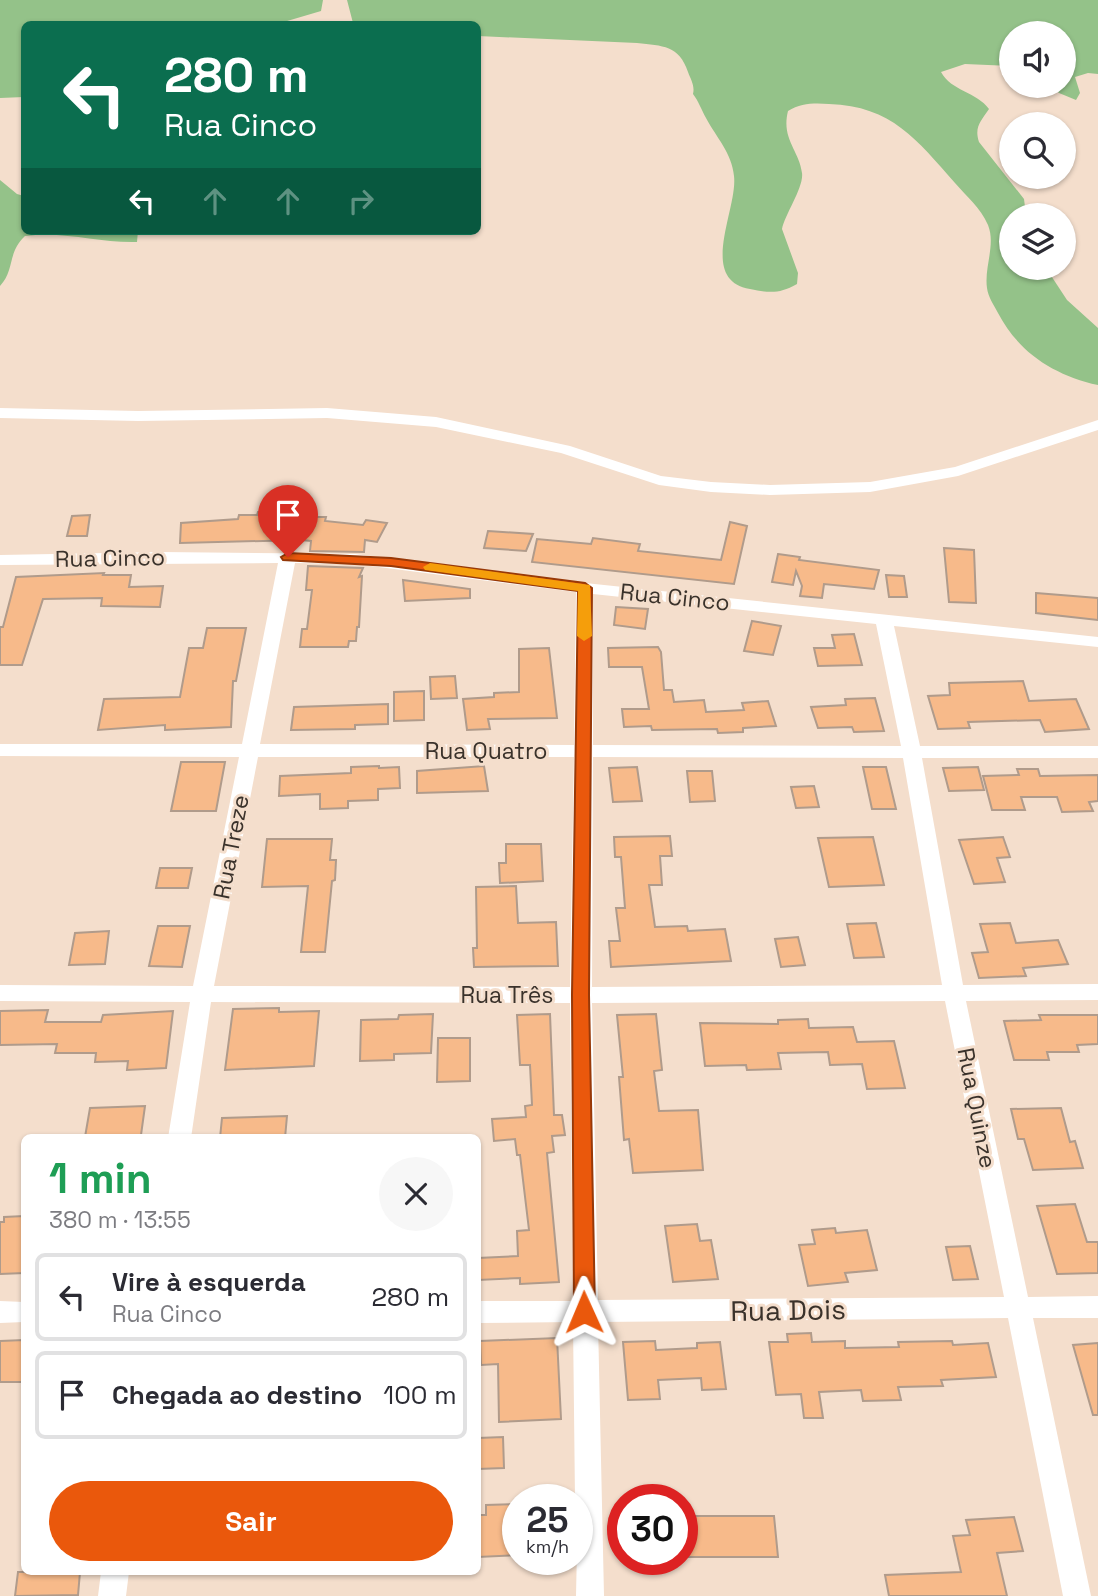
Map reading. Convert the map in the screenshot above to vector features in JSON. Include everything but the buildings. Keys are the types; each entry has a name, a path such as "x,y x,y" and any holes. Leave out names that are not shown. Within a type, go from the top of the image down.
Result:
{"street":[{"path":"0,413 327,413 436,422 565,449 659,480 710,487 770,490 870,487 958,471 1098,425"},
{"name":"Rua Cinco","path":"0,561 288,557 391,562 585,588 1098,642"},
{"name":"Rua Treze","path":"180,1134 202,994 288,557"},
{"path":"585,588 581,995 590,1596"},
{"name":"Rua Quinze","path":"884,619 912,753 954,992 1077,1596"},
{"name":"Rua Quatro","path":"0,750 1098,752"},
{"name":"Rua Três","path":"0,993 581,995 1098,992"},
{"name":"Rua Dois","path":"481,1312 1098,1307"},
{"path":"0,1312 21,1312"},
{"path":"112,1596 115,1575"}],"green space":[{"path":"0,0 323,0 321,11 287,21 21,21 21,97 0,98"},
{"path":"347,0 1098,0 1098,74 1088,73 1076,77 1076,21 999,21 999,65 965,64 941,72 951,83 984,103 989,109 978,128 979,142 999,167 999,189 1016,189 1024,199 1024,203 999,203 999,280 1054,280 1067,300 1098,328 1098,385 1053,368 1027,351 1016,340 998,313 988,291 991,240 985,219 928,153 887,119 851,106 829,104 808,104 788,111 787,129 800,165 802,179 782,229 798,273 797,284 774,292 750,289 734,283 726,272 723,258 734,190 733,168 693,94 692,83 680,56 669,48 637,43 481,36 481,21 352,21"},
{"path":"1076,80 1080,93 1076,100 1071,98 1076,98"},
{"path":"0,180 21,195 21,235 40,235 25,236 19,242 8,274 0,286"},
{"path":"54,235 138,235 137,242"}],"slow traffic":[{"path":"430,567 585,588 584,636"}],"route":[{"path":"288,557 391,562 585,588 581,995 584,1312"}]}
